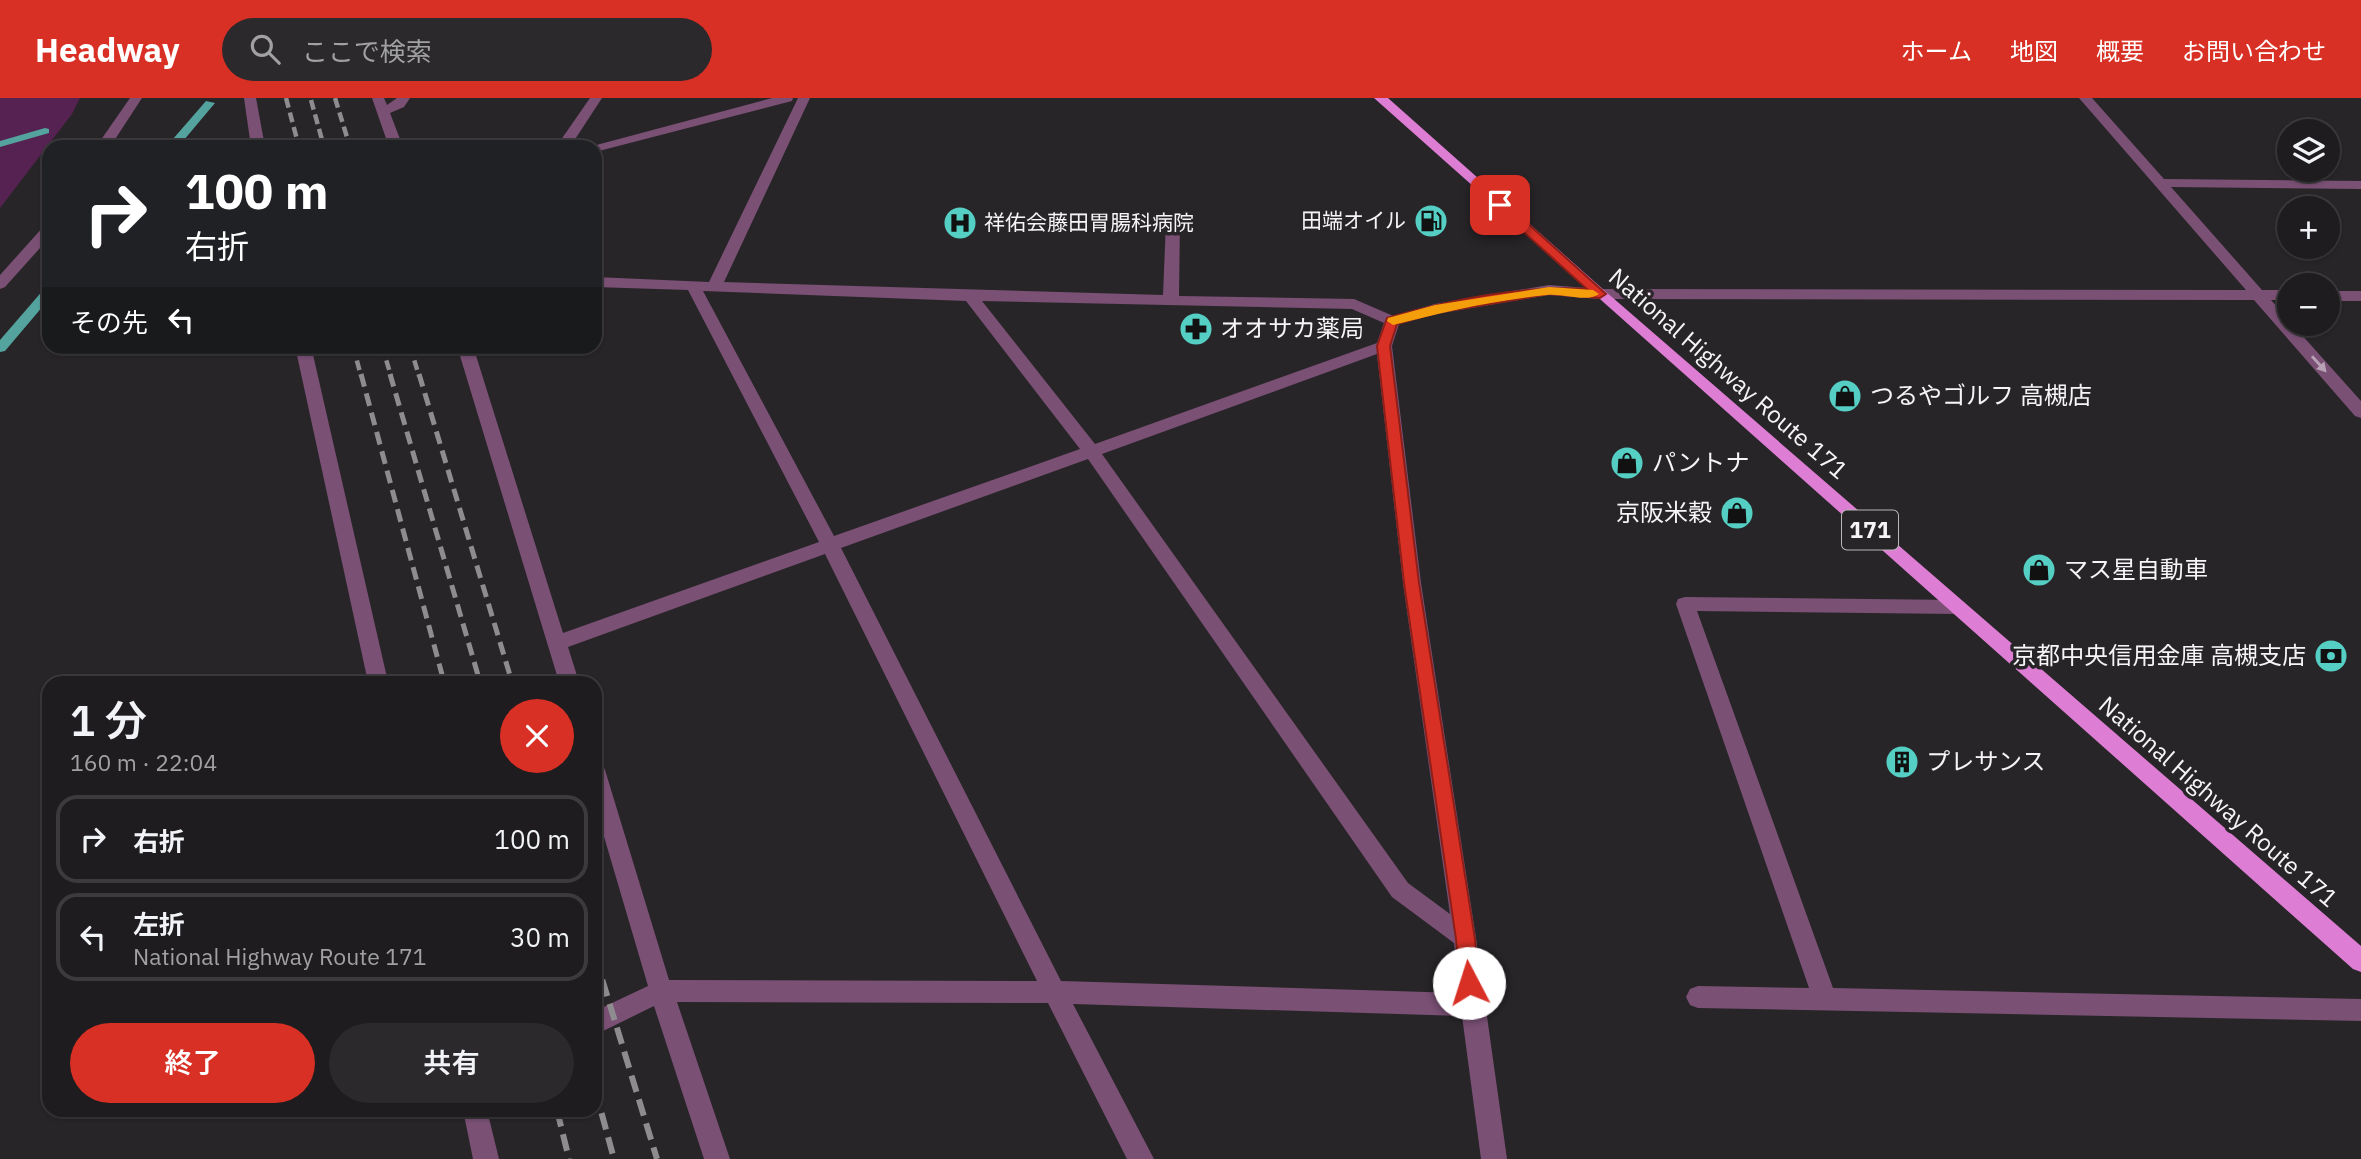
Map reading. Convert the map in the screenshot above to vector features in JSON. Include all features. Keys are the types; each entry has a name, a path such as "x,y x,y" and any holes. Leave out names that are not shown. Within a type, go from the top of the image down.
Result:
{"highway":[{"name":"National Highway Route 171","path":"1380,98 2361,961"}],"street":[{"path":"108,140 136,98"},
{"path":"250,98 257,140"},
{"path":"393,140 380,105 398,104 404,98"},
{"path":"568,140 596,98"},
{"path":"602,146 787,98"},
{"path":"714,288 804,98"},
{"path":"2085,98 2361,412"},
{"path":"2159,183 2361,185"},
{"path":"1171,299 1173,222"},
{"path":"0,284 42,237"},
{"path":"602,282 970,296 1353,304 1392,321 1435,309 1549,290 1600,294 2277,295"},
{"path":"692,286 831,547 1141,1159"},
{"path":"970,296 1091,451 1399,890 1465,939"},
{"path":"2340,296 2361,296"},
{"path":"1392,321 1384,346 1412,583 1465,939 1494,1159"},
{"path":"557,643 831,547 1384,346"},
{"path":"305,354 377,676"},
{"path":"467,354 567,676"},
{"path":"1825,999 1685,604 1957,607"},
{"path":"602,793 661,991 717,1159"},
{"path":"602,1020 661,991 1055,992 1472,1005"},
{"path":"1698,997 2361,1010"},
{"path":"477,1117 486,1159"}],"shaded area":[{"path":"0,98 80,98 72,114 52,140 42,140 42,153 0,208"}],"waterway":[{"path":"178,140 210,103"},
{"path":"0,144 45,131"},
{"path":"0,348 42,299"}],"railway":[{"path":"286,98 297,140"},
{"path":"335,98 348,140"},
{"path":"311,100 322,140"},
{"path":"355,354 361,376"},
{"path":"384,354 391,376"},
{"path":"412,354 419,376"},
{"path":"361,374 442,676"},
{"path":"390,374 478,676"},
{"path":"419,374 510,676"},
{"path":"602,979 657,1159"},
{"path":"602,1115 614,1159"},
{"path":"559,1117 569,1159"}],"slow traffic":[{"path":"1393,321 1435,309 1549,290 1593,294"}],"place":[{"name":"田端オイル","path":"1431,221"},
{"name":"祥佑会藤田胃腸科病院","path":"960,223"},
{"name":"オオサカ薬局","path":"1196,329"},
{"name":"つるやゴルフ 高槻店","path":"1845,396"},
{"name":"パントナ","path":"1627,463"},
{"name":"京阪米穀","path":"1737,513"},
{"name":"マス星自動車","path":"2039,570"},
{"name":"京都中央信用金庫 高槻支店","path":"2331,656"},
{"name":"プレサンス","path":"1902,762"}],"route":[{"path":"1469,983 1465,939 1412,583 1384,346 1392,321 1435,309 1549,290 1600,294 1500,205"}]}
